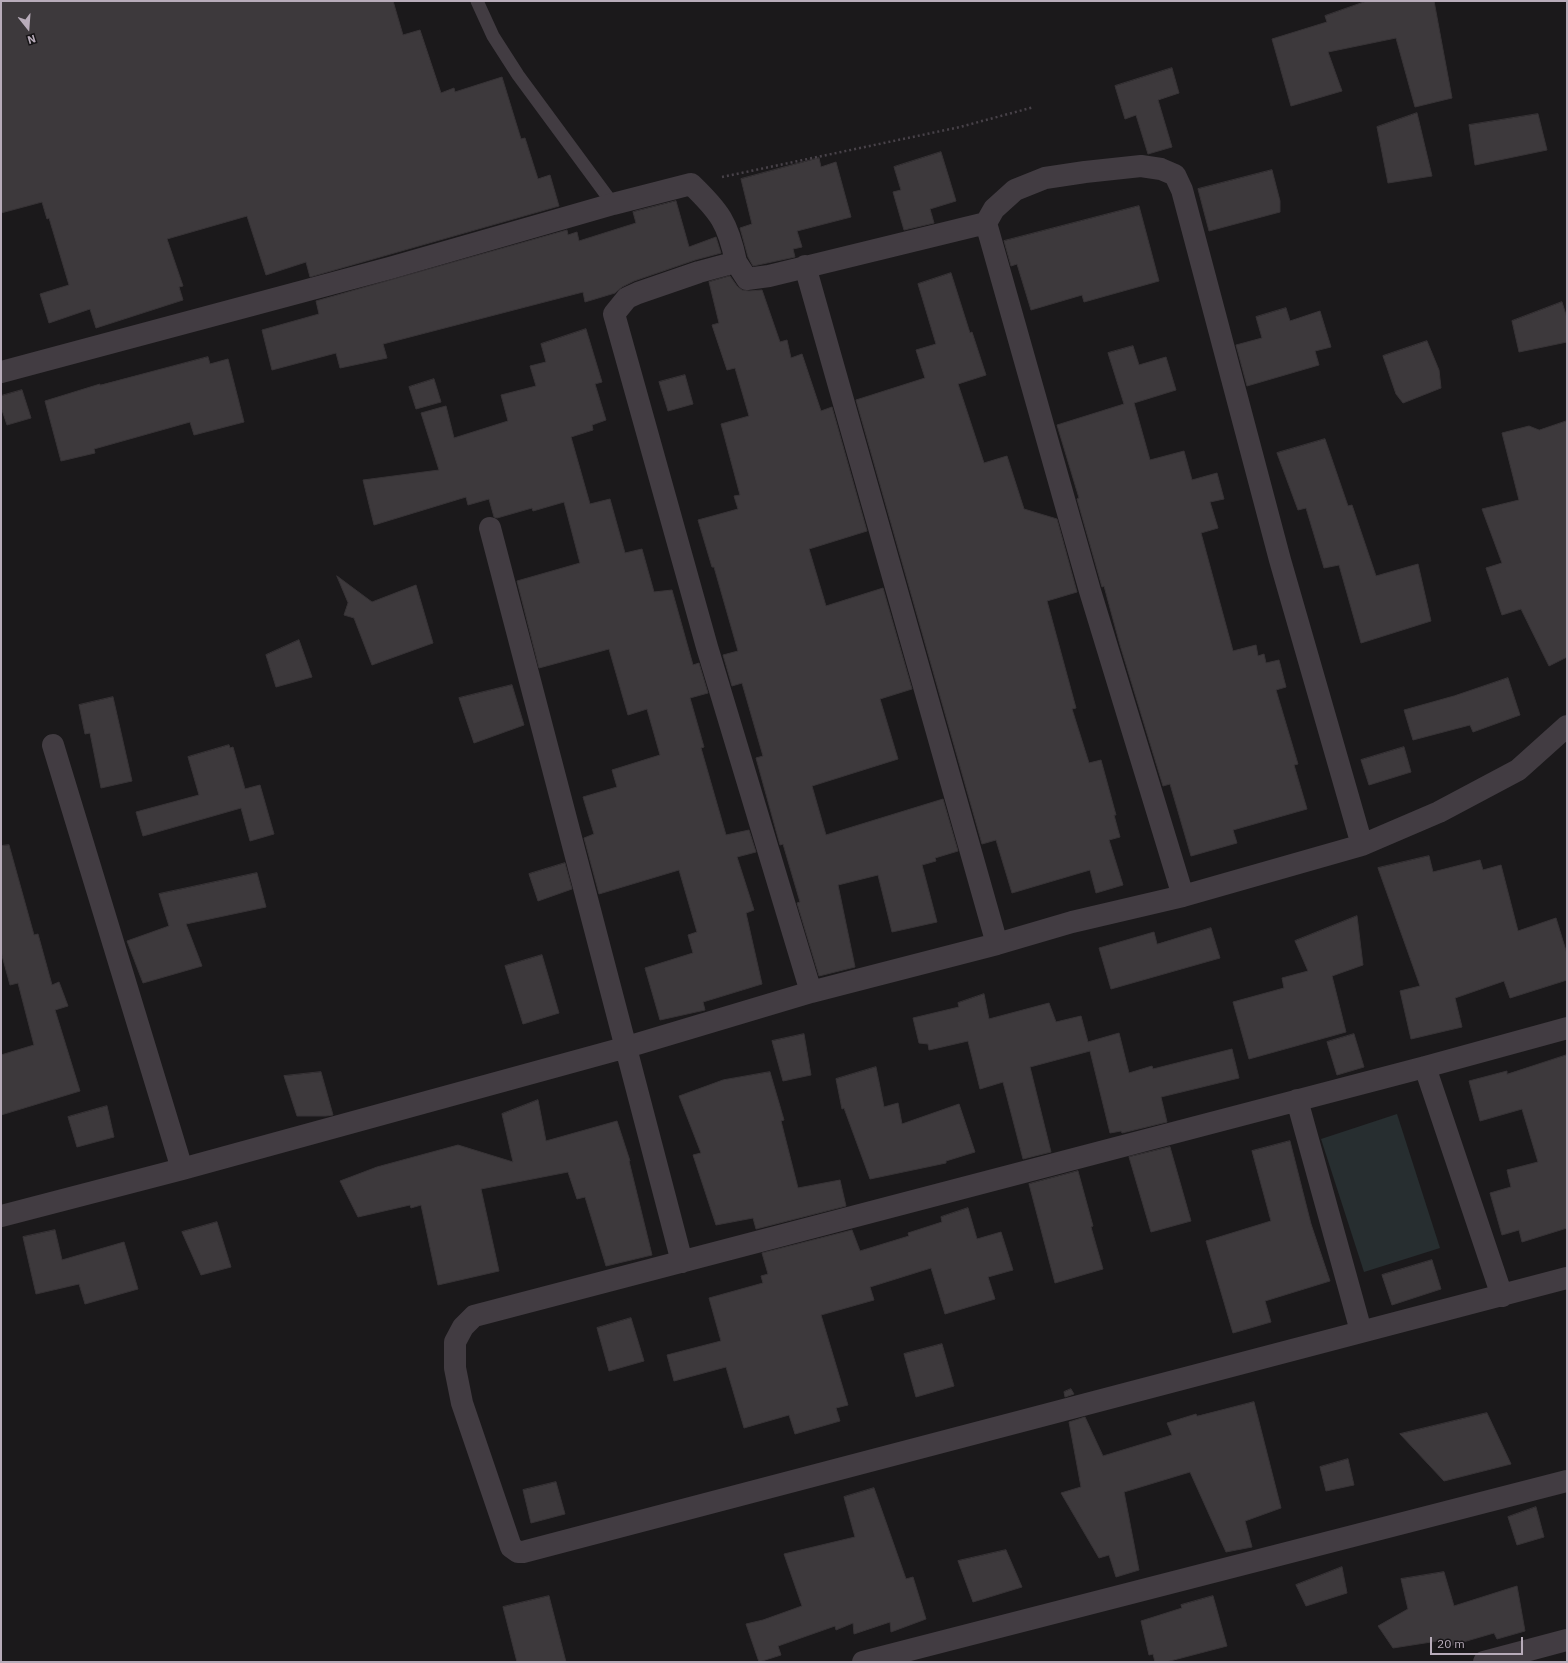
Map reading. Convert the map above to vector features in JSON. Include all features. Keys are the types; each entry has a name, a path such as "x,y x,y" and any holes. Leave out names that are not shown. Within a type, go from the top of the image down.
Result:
{"street":[{"path":"1183,896 1090,591 986,223 994,209 1015,190 1045,178 1142,166 1161,169 1174,175 1182,190 1280,560 1362,845"},
{"path":"1,372 390,268 613,204 691,184 712,204 725,222 736,262 747,279 769,276 986,223"},
{"path":"736,262 699,272 638,293 627,298 614,314 708,647 811,992"},
{"path":"806,266 997,944"},
{"path":"490,528 682,1262"},
{"path":"1,1216 182,1169 627,1047 811,992 997,944 1072,922 1183,896 1362,845 1439,812 1518,770 1567,726"},
{"path":"53,745 182,1169"},
{"path":"1567,1028 474,1316 463,1327 455,1342 455,1368 462,1404 511,1547 518,1552 1567,1278"},
{"path":"1425,1066 1502,1296"},
{"path":"1297,1100 1361,1331"},
{"path":"863,1662 1567,1481"},
{"path":"1484,1662 1567,1640"}],"lane":[{"path":"477,1 493,36 518,75 613,204"}],"path":[{"path":"691,184 960,127 1034,107"}],"shaded area":[{"path":"1397,1114 1440,1248 1364,1272 1321,1139"}],"building":[{"path":"1,1 393,1 403,35 420,30 441,93 454,88 455,92 502,77 521,139 525,138 538,179 550,175 559,206 310,277 306,262 266,275 247,216 167,239 183,286 179,287 183,300 96,328 90,309 49,323 40,294 69,285 49,218 47,219 42,202 1,213"},
{"path":"1367,1 1434,1 1452,98 1415,107 1396,38 1328,52 1342,91 1291,106 1272,39 1327,22 1325,16"},
{"path":"1172,68 1179,93 1158,100 1172,147 1148,154 1136,115 1125,119 1115,86"},
{"path":"1417,113 1432,176 1388,183 1377,127"},
{"path":"1538,114 1547,150 1475,165 1469,125"},
{"path":"941,152 956,201 930,209 934,223 904,230 893,192 901,190 894,167"},
{"path":"819,158 821,167 836,162 851,217 797,231 802,247 793,249 795,257 753,266 748,257 740,228 752,224 741,179"},
{"path":"1272,170 1280,201 1280,212 1209,231 1198,189"},
{"path":"676,201 689,247 716,237 721,253 695,260 634,281 622,287 615,293 585,302 583,292 383,344 387,358 340,368 336,353 272,370 262,330 319,314 316,301 567,230 568,235 577,232 579,241 636,223 633,212"},
{"path":"1139,206 1159,281 1084,302 1082,295 1031,310 1017,264 1011,266 1004,241"},
{"path":"951,273 970,333 972,332 986,375 958,384 984,463 1007,456 1024,509 1057,519 1077,592 1047,601 1076,708 1072,709 1089,763 1101,760 1116,815 1114,815 1120,837 1109,840 1123,885 1096,893 1090,870 1012,893 996,840 982,844 856,400 925,378 916,350 936,344 918,284"},
{"path":"730,276 742,290 762,290 780,342 787,340 791,358 802,354 821,411 832,407 867,531 809,549 826,606 883,588 912,689 880,699 898,759 812,786 826,835 943,799 958,851 935,858 936,861 922,865 937,922 892,932 878,875 838,885 855,967 819,976 797,903 800,902 783,844 780,845 756,758 763,756 742,683 732,686 723,655 738,651 714,567 712,567 698,520 738,509 734,496 740,495 721,424 749,416 735,368 727,370 712,325 719,323 709,282"},
{"path":"1562,302 1567,318 1567,342 1519,352 1512,321"},
{"path":"1286,308 1290,321 1320,311 1331,347 1315,351 1319,365 1247,386 1236,345 1262,338 1256,317"},
{"path":"586,329 602,382 595,384 606,420 592,425 593,430 571,437 590,504 610,499 625,553 642,549 654,592 672,590 693,665 699,663 708,693 690,698 704,747 701,748 726,835 749,830 756,852 737,857 754,910 746,913 762,984 703,1002 705,1010 660,1020 645,968 693,953 688,935 697,932 679,870 599,894 584,838 594,834 583,797 617,787 612,770 660,755 647,709 628,715 609,649 539,668 517,581 580,563 564,502 533,511 532,508 497,518 494,517 489,499 468,505 466,497 374,525 363,480 439,470 421,413 446,406 454,438 508,421 501,395 536,386 530,366 546,362 541,344"},
{"path":"1427,341 1439,370 1441,388 1403,403 1396,394 1383,356"},
{"path":"1133,346 1139,365 1166,357 1176,390 1134,403 1150,460 1184,451 1192,480 1217,473 1224,499 1210,502 1218,528 1201,533 1233,651 1256,645 1258,656 1264,654 1266,663 1279,660 1286,687 1276,690 1298,764 1294,765 1307,809 1233,830 1237,843 1191,856 1170,784 1163,786 1120,645 1104,586 1102,587 1077,499 1079,498 1057,425 1124,404 1108,353"},
{"path":"208,357 210,364 228,359 244,422 194,435 190,422 94,449 95,453 61,461 45,401 100,384"},
{"path":"685,375 693,404 668,411 659,382"},
{"path":"434,379 441,402 416,409 409,387"},
{"path":"22,390 31,418 7,425 1,407 1,396"},
{"path":"1567,421 1567,657 1549,666 1521,609 1502,615 1486,568 1502,563 1482,509 1519,500 1502,433 1529,426 1539,430"},
{"path":"1325,439 1348,506 1352,505 1376,576 1418,564 1431,621 1361,643 1339,565 1324,568 1306,508 1298,510 1277,453"},
{"path":"337,576 372,602 416,585 433,643 372,665 354,618 344,615 348,603"},
{"path":"299,640 312,677 276,687 266,655"},
{"path":"1508,678 1520,715 1473,732 1470,725 1413,740 1404,710 1454,696"},
{"path":"512,685 524,725 474,743 459,698"},
{"path":"113,697 132,781 101,788 90,733 85,734 79,705"},
{"path":"229,745 230,748 233,747 245,789 260,785 274,834 250,841 241,808 143,836 136,812 199,795 188,757"},
{"path":"1404,747 1411,772 1369,785 1361,760"},
{"path":"9,845 34,935 38,934 52,985 59,982 68,1006 55,1010 80,1091 1,1115 1,1055 34,1045 18,983 10,985 1,952 1,846"},
{"path":"1429,856 1433,872 1480,860 1483,870 1501,865 1518,931 1556,918 1567,954 1567,980 1510,998 1504,981 1455,998 1462,1027 1411,1039 1400,991 1420,986 1378,868"},
{"path":"565,863 572,889 538,901 529,874"},
{"path":"257,873 266,907 186,924 202,966 143,983 127,941 169,926 159,894"},
{"path":"1357,916 1363,965 1332,976 1346,1032 1249,1059 1233,1002 1284,988 1282,978 1308,971 1295,941"},
{"path":"1211,928 1220,958 1111,989 1099,948 1154,932 1157,944"},
{"path":"542,955 559,1013 523,1024 505,966"},
{"path":"984,994 989,1019 1049,1003 1056,1022 1081,1016 1088,1042 1119,1033 1129,1073 1152,1066 1153,1069 1232,1049 1239,1078 1161,1097 1167,1122 1122,1133 1121,1131 1110,1133 1090,1051 1030,1067 1051,1152 1023,1159 1003,1082 980,1089 968,1041 929,1050 928,1044 919,1043 913,1018 959,1007 958,1003"},
{"path":"804,1034 811,1075 783,1081 772,1041"},
{"path":"1354,1034 1364,1067 1337,1075 1327,1042"},
{"path":"1567,1055 1567,1228 1522,1242 1519,1230 1502,1235 1490,1193 1511,1187 1507,1170 1538,1162 1522,1109 1480,1121 1469,1081 1507,1071 1507,1074"},
{"path":"876,1067 884,1107 898,1103 902,1124 959,1104 975,1152 946,1161 946,1163 870,1179 844,1108 842,1109 836,1079"},
{"path":"321,1072 333,1115 297,1116 284,1076"},
{"path":"770,1072 784,1120 781,1121 798,1188 840,1180 846,1206 756,1229 753,1218 716,1225 693,1155 701,1153 679,1096 723,1080"},
{"path":"538,1100 546,1141 617,1121 630,1161 652,1255 606,1266 585,1197 577,1199 568,1172 481,1189 499,1271 438,1285 421,1205 411,1208 410,1205 358,1217 340,1181 377,1167 458,1145 513,1162 502,1114"},
{"path":"107,1106 114,1137 77,1147 68,1117"},
{"path":"1290,1141 1311,1224 1330,1281 1265,1301 1271,1322 1233,1333 1206,1241 1271,1221 1252,1151"},
{"path":"1170,1147 1191,1221 1151,1232 1129,1157"},
{"path":"1078,1171 1093,1226 1091,1227 1103,1269 1055,1283 1029,1184"},
{"path":"968,1208 977,1239 1001,1232 1013,1270 988,1277 995,1299 945,1314 931,1268 870,1287 874,1300 821,1315 848,1405 836,1408 840,1421 795,1434 789,1415 744,1428 726,1367 674,1381 667,1355 721,1341 709,1298 763,1283 761,1276 768,1274 762,1253 852,1230 860,1251 909,1236 908,1233 942,1222 941,1217"},
{"path":"217,1222 231,1267 201,1275 182,1232"},
{"path":"55,1230 62,1260 124,1242 138,1289 85,1304 79,1284 36,1294 23,1237"},
{"path":"1432,1260 1441,1289 1392,1305 1382,1275"},
{"path":"631,1318 644,1361 609,1371 597,1328"},
{"path":"942,1344 954,1386 916,1397 904,1354"},
{"path":"1071,1389 1074,1394 1065,1397 1064,1392"},
{"path":"1254,1402 1281,1508 1245,1521 1252,1547 1226,1552 1190,1472 1124,1492 1139,1570 1116,1577 1109,1555 1099,1558 1061,1493 1081,1487 1069,1422 1085,1417 1103,1456 1172,1435 1167,1423 1196,1414 1197,1416"},
{"path":"1487,1413 1511,1464 1444,1481 1400,1434"},
{"path":"1348,1459 1354,1485 1326,1491 1320,1467"},
{"path":"556,1482 565,1514 531,1523 523,1490"},
{"path":"874,1488 906,1579 913,1577 926,1619 891,1632 890,1622 854,1634 853,1623 836,1630 835,1626 778,1646 781,1655 759,1662 746,1624 763,1620 802,1606 784,1554 855,1537 844,1497"},
{"path":"1536,1507 1544,1537 1517,1545 1508,1517"},
{"path":"1006,1550 1022,1587 973,1602 958,1561"},
{"path":"1342,1567 1347,1593 1306,1606 1296,1585"},
{"path":"1444,1572 1454,1606 1517,1586 1525,1631 1497,1639 1494,1633 1446,1647 1444,1640 1393,1648 1378,1626 1408,1609 1401,1579"},
{"path":"549,1596 566,1662 517,1662 503,1607"},
{"path":"1213,1596 1227,1646 1166,1662 1155,1662 1153,1654 1149,1655 1141,1621 1182,1608 1181,1605"}]}
